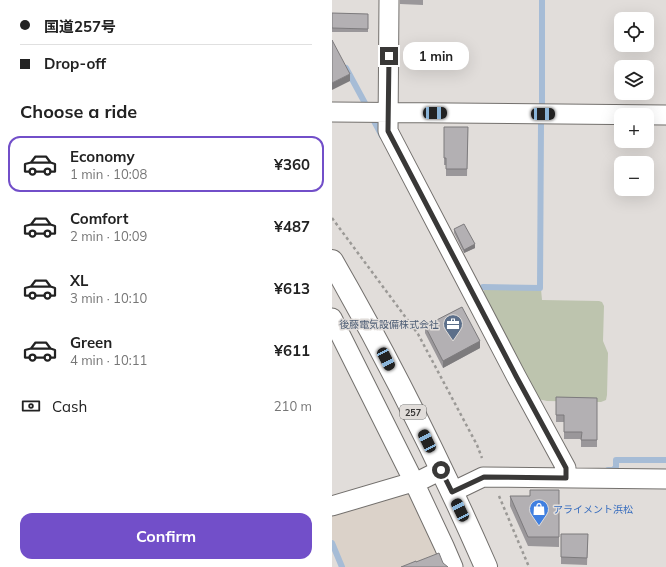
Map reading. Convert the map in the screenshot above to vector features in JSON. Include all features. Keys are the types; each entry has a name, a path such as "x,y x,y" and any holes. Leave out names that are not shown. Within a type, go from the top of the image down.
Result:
{"highway":[{"name":"257","path":"332,261 382,352 452,492 486,567"}],"street":[{"path":"389,0 388,131 516,376 566,468 566,478"},
{"path":"332,112 666,115"},
{"path":"332,318 414,482 453,567"},
{"path":"616,478 650,467 666,467"},
{"path":"332,506 414,482 441,470"},
{"path":"452,492 484,477 666,479"},
{"path":"616,478 650,490 666,490"}],"path":[{"path":"332,218 418,334 477,445 529,567"}],"shaded area":[{"path":"413,490 444,557 420,567 344,567 332,539 332,514"}],"green space":[{"path":"541,289 542,300 602,302 604,306 603,341 608,353 606,400 601,402 547,401 538,399 482,294 484,290"}],"building":[{"path":"332,13 368,14 368,29 332,28"},
{"path":"332,40 350,74 332,83"},
{"path":"444,127 468,127 467,169 446,169 446,158 444,158"},
{"path":"464,224 475,244 464,250 454,229"},
{"path":"462,307 480,341 443,361 425,326"},
{"path":"556,397 597,398 597,440 581,440 582,432 564,432 564,415 556,415"},
{"name":"アライメント浜松","path":"530,490 559,490 559,537 528,537 510,496 530,496"},
{"path":"561,534 588,534 587,558 561,557"},
{"path":"439,553 443,563 448,567 401,567 416,562"}],"waterway":[{"path":"542,0 542,105"},
{"path":"346,68 366,105"},
{"path":"374,121 382,136"},
{"path":"483,287 540,288 541,123"},
{"path":"608,470 613,470 616,467 616,460 666,460"},
{"path":"332,543 342,567"}],"place":[{"name":"後藤電気設備株式会社","path":"453,341"},
{"name":"アライメント浜松","path":"539,526"}],"route":[{"path":"389,56 388,131 516,376 566,468 566,478 484,477 452,492 441,470"}]}
